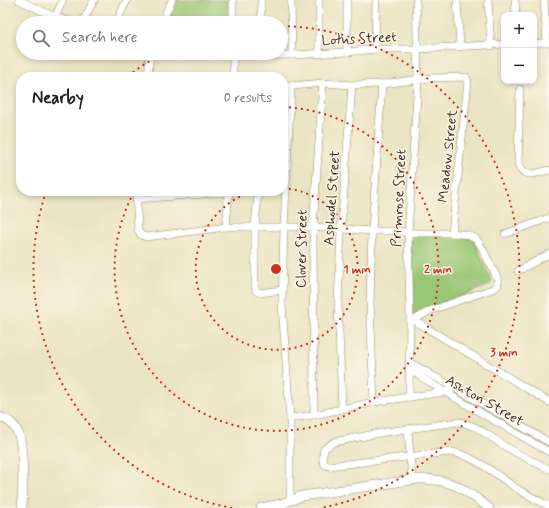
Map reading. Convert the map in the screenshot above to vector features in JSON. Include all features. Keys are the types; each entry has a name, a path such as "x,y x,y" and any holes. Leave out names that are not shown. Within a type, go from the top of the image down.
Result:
{"street":[{"path":"19,0 30,3 53,16"},
{"path":"55,16 63,0"},
{"path":"86,16 94,0"},
{"path":"119,16 127,0"},
{"path":"164,16 172,0"},
{"path":"233,0 233,16"},
{"path":"261,0 261,16"},
{"path":"291,0 292,55"},
{"path":"319,0 319,53"},
{"path":"347,0 347,52"},
{"path":"375,49 376,0"},
{"name":"Primrose Street","path":"409,398 409,365 412,319 408,233 418,80 416,0"},
{"path":"457,0 460,46"},
{"path":"488,0 491,46"},
{"path":"515,0 516,12"},
{"path":"537,43 548,43 544,0"},
{"name":"Lotus Street","path":"288,55 375,49 418,49 460,46 475,47 501,44"},
{"path":"148,72 149,60"},
{"path":"233,72 234,60"},
{"name":"Meadow Street","path":"418,80 464,76 468,78 452,233"},
{"path":"288,86 323,83 352,85 382,84 418,80"},
{"name":"Clover Street","path":"314,415 313,227 323,83"},
{"path":"374,402 370,303 372,231 382,84"},
{"path":"288,146 291,85"},
{"name":"Asphodel Street","path":"342,409 338,305 341,230 352,85"},
{"path":"520,88 519,168 528,175 549,170"},
{"path":"176,196 136,199 138,230 141,235 146,237 226,227 313,227 341,230 398,231 408,233 452,233 468,235 476,239 497,277 498,285 495,288 429,311 412,319"},
{"path":"226,227 229,196"},
{"path":"258,196 255,227 256,291 260,293 282,290"},
{"path":"286,196 282,304 290,418 290,500"},
{"path":"505,234 549,218"},
{"path":"518,271 549,254"},
{"path":"412,319 549,402"},
{"name":"Ashton Street","path":"409,365 455,388 549,442"},
{"name":"Ashton Street","path":"409,365 445,392 549,452"},
{"path":"290,418 314,415 374,402 445,392 455,388"},
{"path":"0,418 11,422 16,428 20,439 22,508"},
{"path":"549,469 504,446 468,424 447,423 408,430 385,432 334,442 324,449 322,456 323,463 328,466 457,452 480,464 520,490 549,506"},
{"path":"408,430 412,480"},
{"path":"261,508 281,504 302,496 412,480 433,479 458,486 489,508"}],"green space":[{"path":"175,0 230,0 230,16 167,16"},
{"path":"460,234 474,240 492,282 489,285 429,309 415,317 411,316 411,235"}]}
